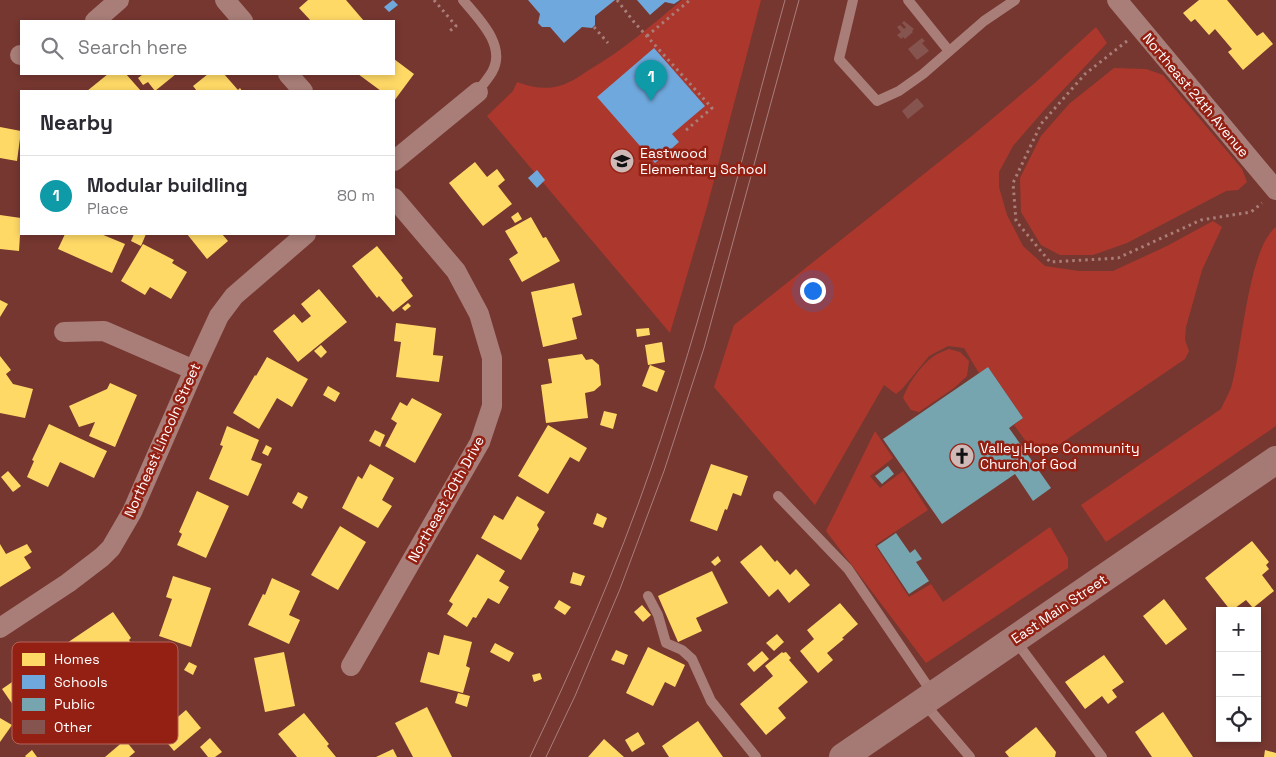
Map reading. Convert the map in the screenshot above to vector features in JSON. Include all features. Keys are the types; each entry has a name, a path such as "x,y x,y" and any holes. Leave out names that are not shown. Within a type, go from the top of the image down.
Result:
{"main road":[{"name":"East Main Street","path":"843,757 1276,460"}],"street":[{"path":"96,20 119,0"},
{"path":"225,0 242,20"},
{"name":"Northeast 24th Avenue","path":"1116,0 1142,30 1270,196"},
{"path":"289,75 302,90"},
{"path":"395,160 478,92"},
{"name":"Northeast 20th Drive","path":"351,666 480,442 492,406 492,358 479,314 456,271 395,199"},
{"name":"Northeast Lincoln Street","path":"0,628 68,583 111,548 132,512 219,316 234,296 305,235"},
{"path":"64,332 104,331 194,370"}],"lane":[{"path":"463,0 490,34 496,50 496,61 492,71 478,92"},
{"path":"853,0 839,59 877,101 900,91 923,74 984,21 1015,0"},
{"path":"908,0 949,51"},
{"path":"778,496 848,568 928,698 970,757"},
{"path":"648,596 658,615 666,642 682,650 692,659 711,700 756,757"},
{"path":"1014,640 1102,757"}],"path":[{"path":"434,0 456,26 447,33"},
{"path":"617,0 712,108 685,131"},
{"path":"647,36 690,0"},
{"path":"594,27 608,44"},
{"path":"1142,30 1085,74 1041,124 1013,183 1016,221 1050,262 1118,258 1201,220 1251,212 1270,196"}],"shaded area":[{"name":"Eastwood Elementary School","path":"682,0 761,0 707,207 670,333 487,116 513,91 517,82 532,87 548,88 571,81 625,46"},
{"path":"1096,27 1107,43 1013,146 999,172 999,187 1007,215 1023,246 1045,266 1079,271 1113,271 1167,246 1213,221 1222,227 1202,270 1186,327 1185,340 1189,351 1185,359 1044,455 1033,451 1014,425 1023,418 988,367 979,373 964,348 948,346 929,356 896,394 884,385 815,505 714,387 734,325 973,135 1036,82"},
{"path":"1114,68 1146,69 1163,75 1242,169 1247,182 1238,190 1226,191 1127,243 1093,255 1060,255 1041,245 1021,212 1020,178 1041,136 1069,104"},
{"path":"1276,227 1276,426 1106,542 1081,505 1221,409 1231,388 1235,372 1252,278 1266,238"},
{"path":"949,349 960,352 969,361 967,376 954,388 919,412 911,410 903,398 912,381 929,360"},
{"path":"875,431 893,458 870,476 880,488 903,471 928,510 875,545 909,597 931,584 943,602 1050,527 1068,558 1068,568 926,663 826,531"}],"building: Homes":[{"path":"308,0 346,0 363,20 310,20 299,8"},
{"path":"1199,0 1227,0 1257,36 1263,32 1273,44 1243,70 1228,52 1232,49 1215,29 1209,35 1195,19 1191,22 1183,13"},
{"path":"395,60 414,74 395,100 395,90 380,90 359,75 395,75"},
{"path":"107,75 127,75 140,90 88,90"},
{"path":"142,75 175,75 156,90 148,82 143,85 138,78"},
{"path":"207,75 225,75 238,90 196,90 193,86"},
{"path":"0,127 20,131 17,161 0,158"},
{"path":"475,162 487,177 497,169 505,180 498,186 512,204 483,226 449,183"},
{"path":"518,212 522,219 515,223 511,217"},
{"path":"0,215 20,218 19,251 0,249"},
{"path":"531,217 543,238 546,237 560,261 522,282 509,259 518,253 505,231"},
{"path":"65,235 103,235 125,244 112,273 58,249"},
{"path":"134,235 146,235 141,246 131,241"},
{"path":"188,235 223,235 228,241 207,259"},
{"path":"143,244 174,260 172,263 187,272 171,299 150,287 145,295 121,281"},
{"path":"377,246 403,278 401,280 413,296 393,312 379,296 377,298 352,266"},
{"path":"574,283 582,315 572,318 577,339 543,347 531,292"},
{"path":"319,289 347,322 298,362 273,331 294,314 302,323 311,316 301,304"},
{"path":"0,300 8,304 0,317"},
{"path":"408,303 411,306 405,311 402,308"},
{"path":"396,323 436,328 433,355 443,356 439,382 396,377 401,342 394,341"},
{"path":"649,328 650,335 637,337 636,329"},
{"path":"662,342 665,362 648,365 645,345"},
{"path":"321,345 327,352 321,358 314,351"},
{"path":"582,354 586,360 592,359 599,365 601,385 594,391 585,393 588,418 546,423 541,385 552,383 548,359"},
{"path":"0,356 11,370 6,374 13,384 33,389 25,418 0,413"},
{"path":"267,357 308,379 292,407 277,398 259,429 233,413"},
{"path":"650,365 665,371 657,392 642,386"},
{"path":"110,383 137,395 115,447 89,436 95,422 79,427 69,406 107,389"},
{"path":"328,386 340,393 335,402 323,395"},
{"path":"412,398 442,414 415,463 385,446 397,423 391,419 400,402 407,406"},
{"path":"604,411 617,414 613,429 600,425"},
{"path":"49,424 107,451 94,478 60,462 48,487 27,477 34,461 32,460"},
{"path":"548,425 587,448 579,462 570,457 548,494 518,476"},
{"path":"227,426 259,440 251,460 262,464 248,496 209,479 223,446 220,445"},
{"path":"375,430 385,435 380,447 369,441"},
{"path":"266,445 272,448 268,456 262,453"},
{"path":"370,464 394,478 382,500 392,506 378,528 342,508 358,476 362,479"},
{"path":"711,464 748,476 741,496 733,493 717,531 690,521"},
{"path":"8,471 21,486 13,492 1,477"},
{"path":"197,491 229,506 206,558 177,545 182,534 179,532"},
{"path":"298,492 308,497 302,509 292,503"},
{"path":"517,496 545,512 537,525 539,529 521,560 481,538 494,515 503,520"},
{"path":"597,513 607,518 603,528 593,524"},
{"path":"340,526 366,542 338,590 311,575"},
{"path":"1252,541 1269,562 1266,565 1269,569 1262,575 1274,591 1254,607 1246,600 1236,607 1228,607 1205,578"},
{"path":"0,544 6,554 27,544 32,552 24,557 31,568 0,587"},
{"path":"761,545 775,562 777,560 790,575 796,569 810,585 789,603 778,589 769,597 740,562"},
{"path":"477,554 505,571 499,581 509,587 499,604 488,598 476,618 473,617 467,627 447,614 453,604 449,601"},
{"path":"718,556 721,561 715,566 711,562"},
{"path":"712,571 728,603 696,618 702,631 678,642 658,596"},
{"path":"573,572 585,576 581,586 570,583"},
{"path":"173,576 211,588 191,647 159,636 172,599 166,597"},
{"path":"272,578 300,591 289,615 300,620 289,644 248,625"},
{"path":"1164,599 1187,629 1166,645 1143,616"},
{"path":"559,600 571,607 565,615 554,608"},
{"path":"840,603 858,624 827,653 833,660 818,673 800,651 814,639 807,630"},
{"path":"642,605 651,615 643,622 634,612"},
{"path":"113,612 131,638 129,640 130,642 68,642"},
{"path":"777,634 784,642 774,651 766,643"},
{"path":"444,635 472,642 466,666 470,668 463,693 420,682 428,652 439,655"},
{"path":"495,643 514,653 509,662 490,652"},
{"path":"648,647 685,665 675,687 665,682 653,706 626,693"},
{"path":"616,650 628,655 624,665 611,660"},
{"path":"762,651 769,659 754,672 747,664"},
{"path":"284,652 295,706 265,712 254,658"},
{"path":"782,652 786,652 791,658 789,660 808,682 778,708 786,718 766,735 740,704 773,676 765,666"},
{"path":"1104,655 1124,682 1112,690 1117,697 1108,704 1102,696 1085,709 1065,682"},
{"path":"189,662 197,666 193,675 184,670"},
{"path":"540,673 542,679 534,682 532,675"},
{"path":"12,682 12,704 2,689"},
{"path":"458,693 470,696 467,707 455,703"},
{"path":"427,707 452,757 413,757 395,723"},
{"path":"186,710 201,728 174,751 168,744 178,744 178,717"},
{"path":"1163,712 1193,757 1152,757 1135,732"},
{"path":"304,713 329,744 327,746 336,757 297,757 278,734"},
{"path":"0,718 12,725 0,742"},
{"path":"698,721 723,757 669,757 662,746"},
{"path":"1036,727 1056,752 1055,757 1009,757 1005,752"},
{"path":"638,732 645,744 632,752 625,740"},
{"path":"210,738 222,752 215,757 208,757 200,747"},
{"path":"604,739 624,757 588,757"},
{"path":"120,744 128,744 135,752 129,757 105,757"},
{"path":"393,749 397,757 376,757"},
{"path":"32,750 37,757 25,756"},
{"path":"1265,750 1276,753 1276,757 1264,757"}],"building: Schools":[{"path":"393,0 398,5 389,12 384,7"},
{"path":"528,0 615,0 595,16 595,25 592,28 582,27 564,43 550,27 542,27 538,23 540,14"},
{"path":"637,0 680,0 674,4 665,2 650,15"},
{"path":"654,48 705,106 672,134 679,142 655,163 597,97"},
{"path":"537,170 545,180 537,188 528,178"}],"building: Public":[{"name":"Valley Hope Community Church of God","path":"988,367 1023,418 1009,428 1051,488 1033,501 1015,474 942,524 883,439"},
{"path":"888,466 894,474 882,484 875,476"},
{"path":"896,533 910,553 915,549 922,559 916,562 929,581 909,594 877,546"}],"building: Other":[{"path":"904,21 914,29 905,39 903,37 901,39 897,35 901,32 897,27 900,25 904,29 906,27 902,23"},
{"path":"922,38 925,41 922,43 929,51 917,60 908,49"},
{"path":"917,98 924,106 908,119 902,111"}],"tram line":[{"path":"530,757 595,614 651,468 688,352 722,235 785,0"},
{"path":"546,757 575,696 620,589 664,471 704,348 799,0"}],"place":[{"name":"Modular buildling","path":"651,101"},
{"name":"Eastwood Elementary School","path":"622,161"},
{"name":"Valley Hope Community Church of God","path":"962,456"}]}
